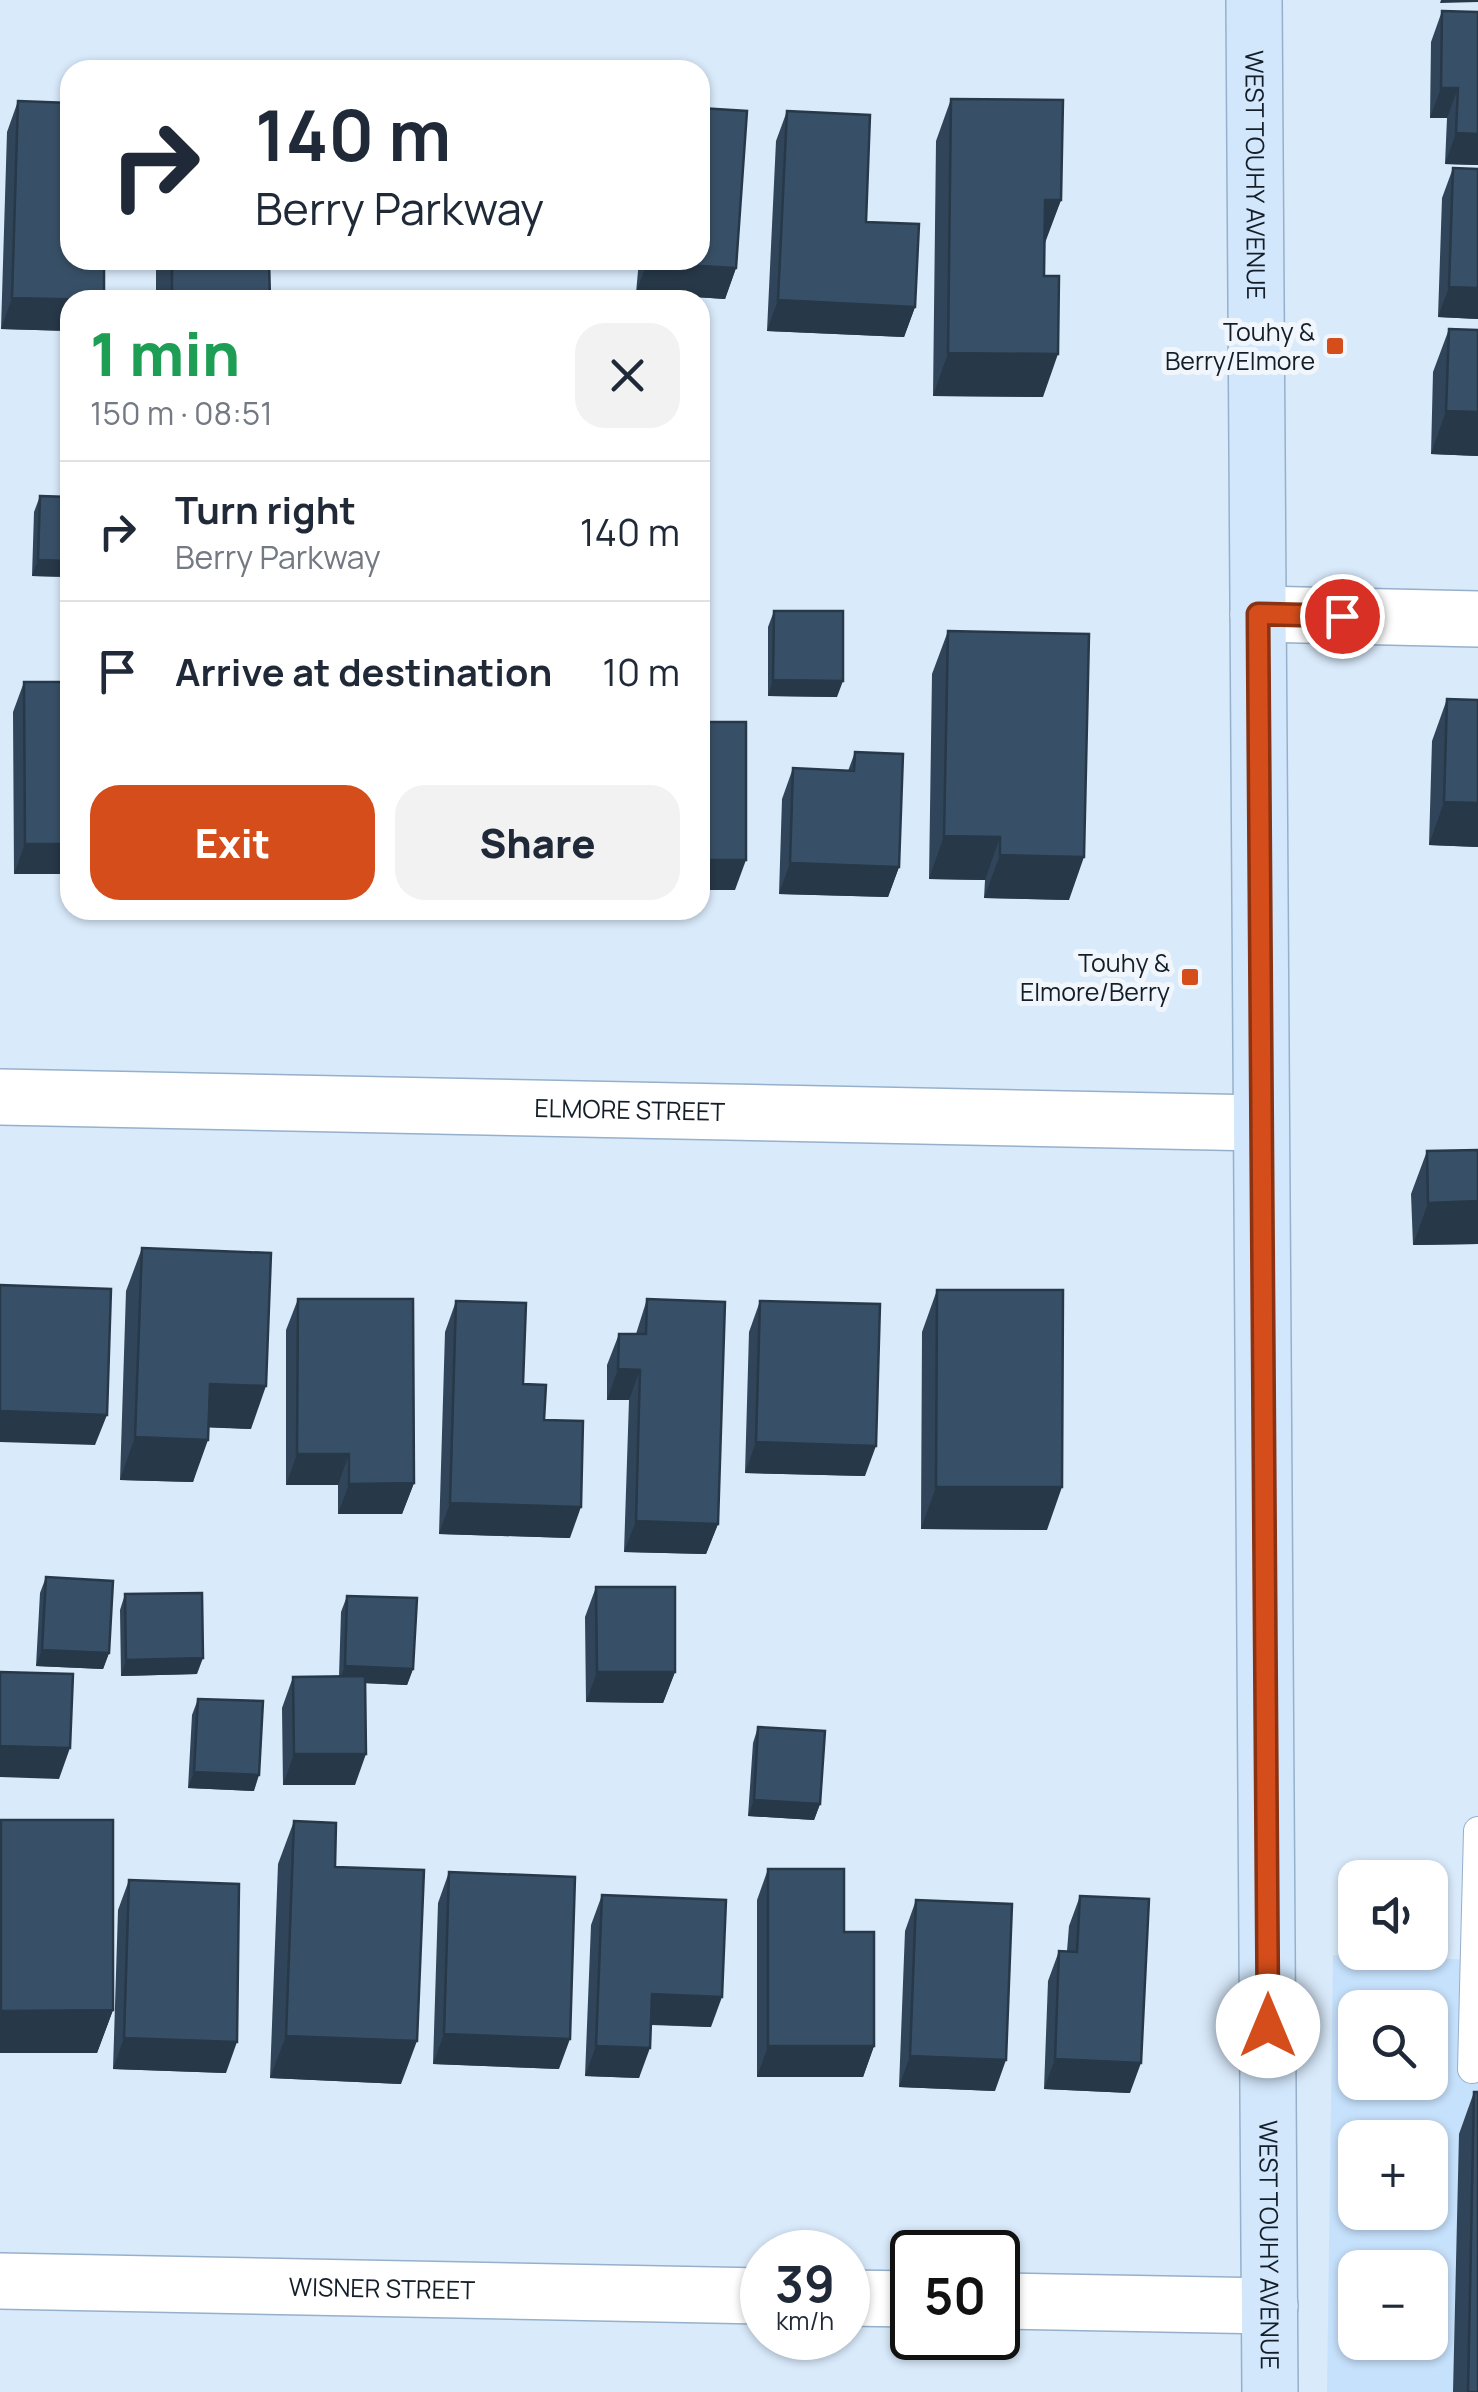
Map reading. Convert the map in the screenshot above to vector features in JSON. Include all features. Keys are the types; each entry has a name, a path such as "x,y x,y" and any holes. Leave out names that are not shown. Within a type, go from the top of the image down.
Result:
{"main road":[{"name":"WEST TOUHY AVENUE","path":"1254,0 1270,2392"}],"street":[{"path":"1258,614 1478,620"},
{"name":"ELMORE STREET","path":"0,1097 1261,1123"},
{"name":"WISNER STREET","path":"0,2281 740,2296"},
{"path":"1020,2301 1270,2306"}],"lane":[{"path":"1472,2069 1478,1831"}],"shaded area":[{"path":"1333,1955 1338,1955 1338,1970 1448,1970 1448,1959 1478,1960 1478,2392 1327,2392"}],"building":[{"path":"1442,11 1478,12 1478,134 1456,133 1458,88 1441,88"},
{"path":"951,99 1063,100 1061,200 1045,200 1044,276 1059,276 1058,354 948,353"},
{"path":"18,101 60,103 60,270 104,270 104,290 60,290 60,299 12,298"},
{"path":"710,109 747,111 736,268 710,267"},
{"path":"787,111 870,115 866,222 919,224 915,307 778,300"},
{"path":"1453,168 1478,169 1478,288 1449,287"},
{"path":"172,270 269,270 270,290 172,290"},
{"path":"1449,329 1478,330 1478,412 1446,411"},
{"path":"40,496 60,497 60,561 38,560"},
{"path":"774,611 843,611 843,681 773,680"},
{"path":"948,631 1089,634 1084,857 1000,855 1000,837 944,836"},
{"path":"24,682 60,682 60,844 25,844"},
{"path":"1447,699 1478,700 1478,803 1444,802"},
{"path":"710,722 746,722 746,860 710,860"},
{"path":"855,752 903,754 899,867 790,863 793,768 854,771"},
{"path":"1478,1150 1478,1201 1428,1203 1427,1151"},
{"path":"142,1248 271,1253 266,1386 210,1384 208,1440 135,1437"},
{"path":"0,1285 111,1289 107,1415 0,1411"},
{"path":"937,1290 1063,1290 1062,1487 936,1487"},
{"path":"298,1299 413,1299 414,1483 349,1484 349,1454 297,1454"},
{"path":"647,1299 725,1302 718,1524 636,1521 640,1370 618,1369 619,1334 646,1334"},
{"path":"456,1301 526,1303 523,1384 546,1385 544,1420 583,1421 581,1507 450,1503"},
{"path":"760,1301 880,1304 876,1446 756,1442"},
{"path":"46,1577 113,1581 109,1653 42,1650"},
{"path":"596,1587 675,1587 675,1672 597,1672"},
{"path":"202,1593 203,1658 126,1660 125,1594"},
{"path":"347,1596 417,1598 413,1669 345,1666"},
{"path":"0,1672 73,1674 70,1748 0,1746"},
{"path":"365,1676 366,1754 294,1754 293,1677"},
{"path":"198,1699 263,1701 259,1775 194,1772"},
{"path":"758,1727 825,1731 820,1804 754,1800"},
{"path":"1,1820 113,1820 113,2010 1,2011"},
{"path":"294,1821 336,1823 335,1867 424,1870 417,2041 286,2036"},
{"path":"768,1869 844,1869 844,1932 874,1932 874,2046 768,2046"},
{"path":"449,1872 575,1877 570,2039 444,2034"},
{"path":"129,1880 239,1884 237,2042 124,2038"},
{"path":"602,1895 726,1900 722,1997 652,1994 650,2048 596,2046"},
{"path":"1080,1896 1149,1899 1141,2063 1055,2059 1059,1951 1077,1952"},
{"path":"916,1900 1012,1904 1006,2060 910,2056"},
{"path":"1474,2092 1478,2092 1478,2392 1468,2392"}],"place":[{"name":"Touhy & Berry/Elmore","path":"1335,346"},
{"name":"Touhy & Elmore/Berry","path":"1190,977"}],"route":[{"path":"1268,2026 1258,614 1342,616"}]}
